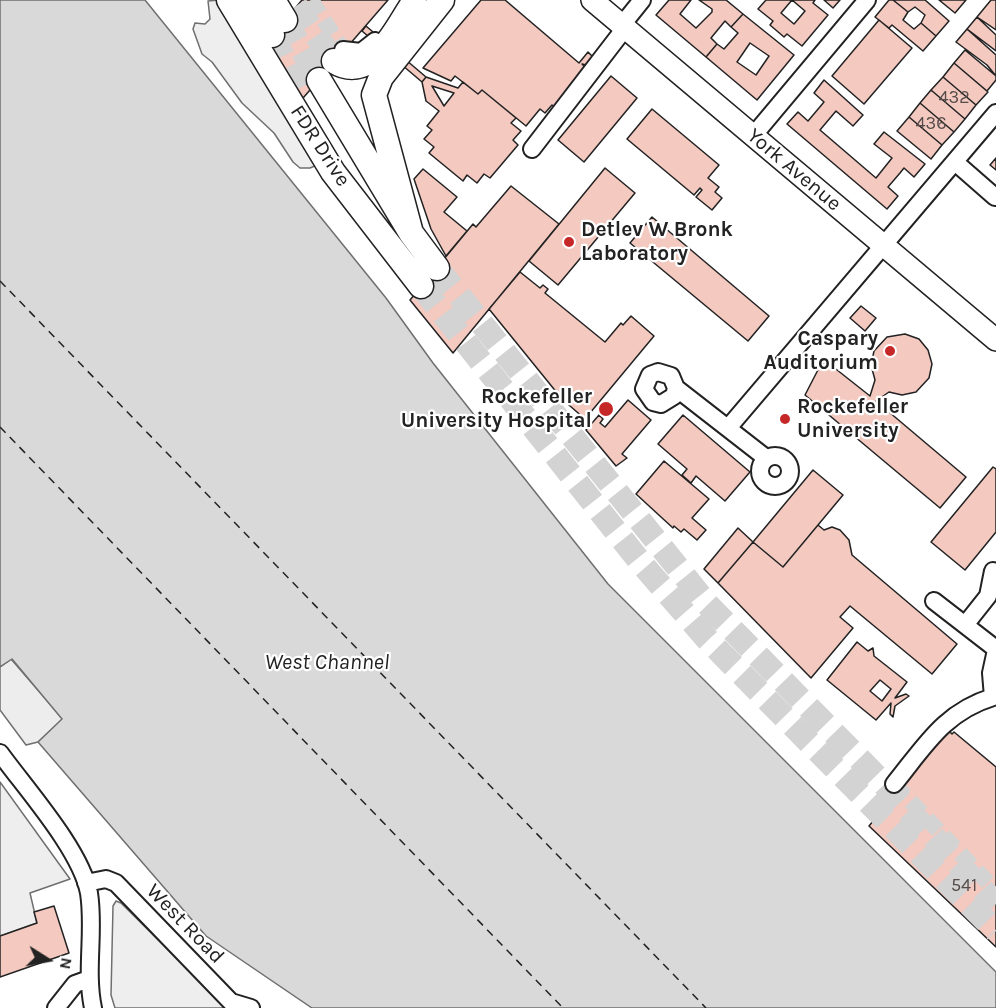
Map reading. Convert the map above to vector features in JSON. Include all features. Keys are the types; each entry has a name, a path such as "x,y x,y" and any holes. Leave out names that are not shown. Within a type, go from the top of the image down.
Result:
{"highway":[{"name":"FDR Drive","path":"229,0 333,172 365,212 429,277 411,234 325,72"},
{"path":"254,0 284,12"},
{"path":"411,234 374,95 381,77 442,0"},
{"path":"365,212 343,165 325,72 368,64 415,1"}],"main road":[{"name":"York Avenue","path":"592,0 996,340"}],"street":[{"path":"532,149 642,0"},
{"path":"753,136 867,0"},
{"path":"728,428 996,113"},
{"path":"955,162 995,197"},
{"path":"676,388 766,458"},
{"path":"965,625 988,596 993,572"},
{"path":"894,784 951,717 974,703 993,697 991,673 996,650 934,601"},
{"path":"0,753 73,854 86,883 90,902 89,979 93,1008"},
{"name":"West Road","path":"86,883 106,879 116,883 231,1002 250,1008"},
{"path":"56,1008 75,984 89,979"}],"shaded area":[{"path":"219,0 317,165 300,168 293,162 274,133 242,103 212,62 202,54 193,29 195,23 205,24 210,19 208,1"},
{"path":"11,659 63,719 38,742 26,745 0,710 0,667"},
{"path":"0,782 70,879 30,893 37,923 0,936"},
{"path":"116,901 121,903 227,1008 115,1008 111,995 113,906"}],"water":[{"name":"West Channel","path":"0,0 145,0 386,298 433,363 608,584 996,972 996,1008 312,1008 206,936 38,742 62,719 12,659 0,667"}],"building":[{"path":"302,0 388,0 297,105 263,46"},
{"path":"481,0 505,0 579,63 588,52 593,57 586,65 582,64 588,70 556,108 552,105 545,113 540,109 526,126 482,90 478,94 455,76 451,81 423,68"},
{"path":"669,0 691,0 680,14 696,28 712,12 712,9 699,0 726,0 743,14 731,27 725,21 711,38 717,44 706,57 656,15"},
{"path":"766,0 792,0 815,0 813,3 828,15 802,46 787,34 784,37 770,25 773,21 758,9","holes":["792,0 805,11 794,24 781,13"]},
{"path":"824,0 840,0 833,8"},
{"path":"889,0 893,0 908,12 903,20 914,29 921,23 936,36 923,51 892,25 889,28 875,17"},
{"path":"893,0 925,0 949,21 936,36 921,23 925,15 915,7 908,12"},
{"path":"939,0 966,0 955,13"},
{"path":"991,0 996,0 996,30 977,17"},
{"path":"743,14 794,55 757,100 706,57 717,44 724,49 738,33 731,27","holes":["750,43 769,56 756,75 737,62"]},
{"path":"977,17 996,35 996,51 967,29"},
{"path":"879,20 912,48 864,104 832,76"},
{"path":"366,26 426,77 422,82 362,31"},
{"path":"967,29 996,55 996,76 987,65 956,42"},
{"path":"965,50 996,76 996,80 987,91 954,63"},
{"path":"954,63 988,92 976,105 943,77"},
{"path":"611,76 637,98 584,162 558,140"},
{"path":"426,77 458,88 463,82 478,94 482,90 516,118 511,123 521,131 513,140 518,145 490,178 484,174 477,183 467,175 463,181 429,153 434,147 424,139 432,130 427,126 439,111 426,101 422,82","holes":["432,86 454,93 444,106"]},
{"path":"943,77 976,105 965,119 931,90"},
{"path":"824,80 863,115 853,126 836,111 820,130 876,178 892,158 874,144 884,132 925,164 914,177 904,168 888,187 898,196 887,209 787,124 798,112 808,121 824,102 814,93"},
{"path":"931,90 965,119 954,132 920,103"},
{"path":"920,103 954,132 942,145 909,117"},
{"path":"652,109 719,165 708,178 719,187 715,192 722,198 712,210 696,197 702,190 700,188 694,195 627,139"},
{"path":"909,117 942,145 931,159 897,131"},
{"path":"996,158 996,170 990,165"},
{"name":"Detlev W Bronk Laboratory","path":"605,168 635,193 558,285 529,261"},
{"path":"423,169 457,197 444,212 467,231 446,256 431,229 414,179"},
{"path":"511,186 559,224 453,353 410,300 473,224 476,227"},
{"path":"652,217 769,316 748,341 630,243"},
{"path":"520,272 540,288 543,285 548,289 545,293 605,342 621,323 623,325 631,316 654,336 585,419 562,399 489,309"},
{"path":"861,306 876,318 865,331 850,318"},
{"path":"905,334 919,339 928,350 932,364 929,378 916,392 902,395 889,392 876,401 966,477 940,508 805,395 821,364 827,362 870,396 875,380 871,365 874,351 887,337"},
{"path":"628,400 651,420 622,454 627,458 616,466 586,430 599,415 603,419 600,423 605,427"},
{"path":"683,415 750,472 725,501 696,476 691,483 682,475 687,469 658,444"},
{"path":"664,461 709,499 692,518 706,530 697,540 684,529 681,532 674,526 673,528 636,494"},
{"path":"993,467 996,469 996,532 965,570 931,542"},
{"path":"813,470 843,495 783,567 753,542"},
{"path":"818,525 824,530 832,527 840,530 849,540 852,555 957,644 932,674 850,606 840,617 853,628 811,678 718,583 753,542 783,567"},
{"path":"738,528 753,542 718,583 704,569"},
{"path":"857,642 868,651 873,648 874,656 907,682 895,698 906,694 909,696 895,706 893,717 890,714 891,703 876,720 827,680","holes":["880,680 891,689 882,701 870,691"]},
{"path":"948,730 952,734 954,732 996,767 996,947 869,826"},
{"path":"54,906 69,953 0,977 0,936 37,923 34,912"}],"ferry route":[{"path":"0,281 706,1008"},
{"path":"0,427 563,1008"}],"tunnel":[{"path":"311,0 343,50"},
{"path":"296,6 334,61"},
{"path":"285,20 319,80"},
{"path":"272,35 304,97"},
{"path":"437,268 707,604 882,782 996,904"},
{"path":"421,286 641,563 708,640 996,931"},
{"path":"894,784 996,891"}],"place":[{"name":"Detlev W Bronk Laboratory","path":"569,242"},
{"name":"Caspary Auditorium","path":"890,351"},
{"name":"Rockefeller University Hospital","path":"606,409"},
{"name":"Rockefeller University","path":"785,419"}]}
